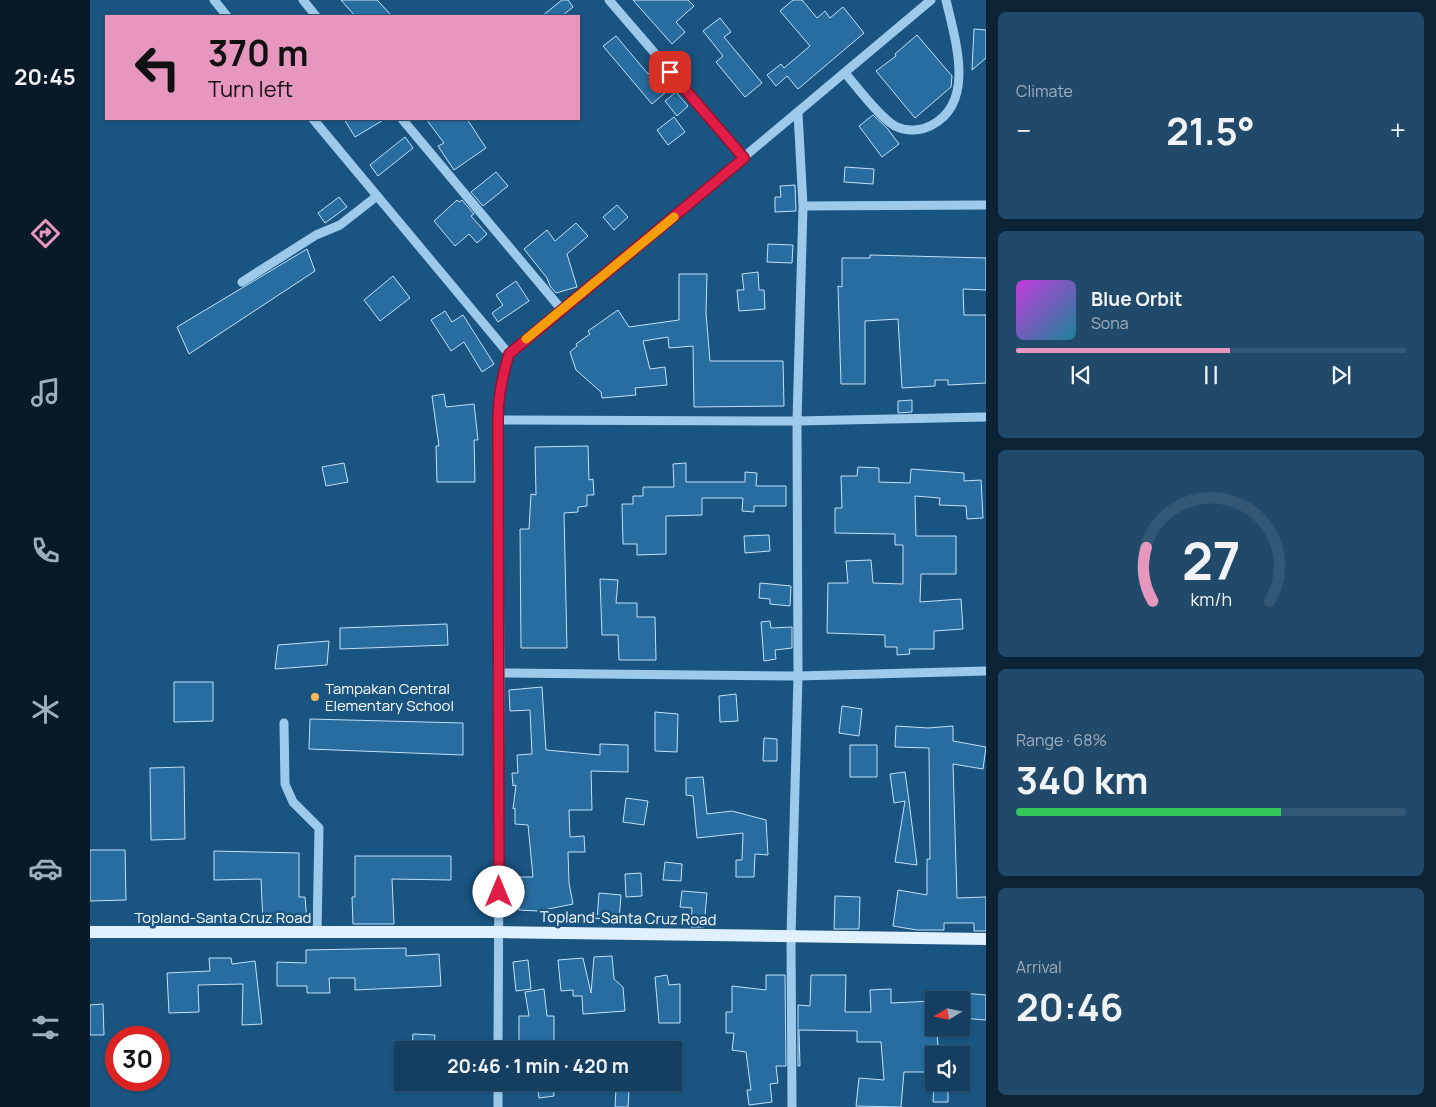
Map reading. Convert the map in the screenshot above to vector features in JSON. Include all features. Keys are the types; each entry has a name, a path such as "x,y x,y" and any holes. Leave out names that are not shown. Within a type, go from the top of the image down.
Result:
{"main road":[{"name":"Topland-Santa Cruz Road","path":"90,932 499,932 986,938"}],"street":[{"path":"214,0 226,15"},
{"path":"303,0 315,15"},
{"path":"609,0 744,158"},
{"path":"498,1041 500,673 498,399 509,354 931,0"},
{"path":"845,74 894,126 913,131 930,127 947,117 956,96 960,75 946,0"},
{"path":"792,1107 791,936 798,676 797,422 803,206 798,113"},
{"path":"313,120 509,354"},
{"path":"403,120 562,310"},
{"path":"242,282 316,235 340,225 377,196"},
{"path":"803,206 986,205"},
{"path":"498,420 797,422 986,416"},
{"path":"500,673 798,676 986,671"},
{"path":"284,723 285,784 294,802 319,828 317,933"},
{"path":"498,1091 498,1107"}],"building":[{"path":"341,0 377,0 391,15 354,15"},
{"path":"562,0 568,0 573,7 563,15 543,15"},
{"path":"633,0 688,0 694,6 676,22 685,32 672,44"},
{"path":"793,0 802,0 817,18 825,11 830,18 843,7 864,33 798,89 787,76 776,86 767,75 781,64 784,68 810,46 780,11"},
{"path":"720,18 731,32 724,37 762,83 745,97 716,62 723,56 703,31"},
{"path":"974,29 986,30 986,58 972,70"},
{"path":"917,35 952,76 951,87 915,118 876,71 896,56 895,54"},
{"path":"616,36 666,92 652,104 603,46"},
{"path":"676,92 688,106 677,116 665,101"},
{"path":"873,115 887,128 899,144 882,157 859,126"},
{"path":"674,117 685,132 668,145 657,130"},
{"path":"345,120 383,120 355,137"},
{"path":"427,120 468,120 486,148 454,170 438,146 444,143"},
{"path":"405,137 413,148 378,176 370,165"},
{"path":"845,167 874,169 873,184 844,182"},
{"path":"496,172 508,186 483,206 471,192"},
{"path":"795,185 796,211 775,212 775,197 781,197 780,186"},
{"path":"339,197 347,207 325,223 318,213"},
{"path":"457,200 459,202 462,200 474,214 471,216 487,234 477,243 469,234 455,246 434,221"},
{"path":"617,205 628,217 614,230 603,217"},
{"path":"576,223 588,236 567,254 577,287 556,293 550,286 547,278 524,249 547,230 555,241"},
{"path":"768,244 793,245 792,263 767,262"},
{"path":"307,249 315,271 189,354 177,327"},
{"path":"870,255 986,258 986,290 963,289 964,315 986,315 986,383 948,385 948,380 935,380 935,386 902,388 898,319 865,321 865,384 841,384 838,286 842,287 842,258 870,258"},
{"path":"758,272 759,290 764,290 765,309 739,311 737,290 744,290 742,274"},
{"path":"679,274 707,274 706,313 710,361 783,361 784,406 694,407 693,346 669,348 668,337 643,341 650,369 665,367 667,385 635,388 636,395 602,398 601,392 576,370 570,352 577,346 576,344 590,334 588,331 618,310 629,327 679,320"},
{"path":"393,276 410,298 380,321 364,300"},
{"path":"516,281 529,301 498,322 492,313 503,305 496,295"},
{"path":"445,311 452,322 463,315 494,364 482,372 464,342 451,351 431,320"},
{"path":"444,394 446,407 474,404 478,440 474,440 475,482 437,482 436,446 439,446 432,396"},
{"path":"912,400 912,412 898,413 898,401"},
{"path":"588,446 589,480 593,479 594,495 587,495 587,506 578,507 578,512 564,513 567,648 521,648 520,529 529,529 531,494 536,495 535,447"},
{"path":"344,463 348,482 326,486 322,467"},
{"path":"686,463 686,482 745,482 745,472 757,473 756,486 786,486 786,506 754,506 754,512 742,511 743,498 702,498 702,515 666,516 666,554 637,555 637,544 623,544 622,504 633,504 633,496 643,496 643,487 674,487 673,464"},
{"path":"858,467 879,468 879,482 910,483 911,469 964,473 964,481 981,480 983,518 967,519 966,506 939,505 940,498 915,496 916,536 956,536 956,574 921,574 920,602 961,599 963,629 934,631 934,649 909,649 910,654 897,655 897,647 885,647 885,635 827,633 828,583 848,583 846,561 871,560 873,583 903,584 903,545 895,545 895,534 835,533 835,508 842,508 841,476 857,476"},
{"path":"769,535 770,551 745,553 744,536"},
{"path":"600,579 618,580 616,603 637,603 637,617 655,617 656,660 619,660 618,635 602,635"},
{"path":"760,583 791,586 790,606 770,604 770,599 759,598"},
{"path":"770,621 771,628 792,627 792,648 775,650 776,659 764,661 761,622"},
{"path":"447,624 448,645 340,649 340,628"},
{"path":"329,641 327,665 275,669 278,645"},
{"path":"174,682 213,682 213,721 174,722"},
{"path":"542,687 546,750 600,755 600,744 628,745 628,772 591,771 592,810 569,810 570,837 584,836 585,852 568,852 569,883 573,904 538,911 519,910 520,877 533,877 528,825 515,824 515,808 513,809 516,785 513,786 512,773 518,773 517,755 532,754 530,710 510,711 509,690"},
{"path":"736,694 738,721 720,722 719,696"},
{"path":"842,706 862,709 859,736 839,733"},
{"path":"655,712 678,714 677,752 655,751"},
{"path":"310,719 463,723 463,755 309,749"},
{"path":"896,726 928,728 953,726 953,741 986,747 983,769 953,764 957,898 986,897 986,931 974,931 974,923 944,923 944,930 917,930 893,926 898,890 927,895 927,859 930,859 929,748 895,747"},
{"path":"764,738 777,739 777,761 763,761"},
{"path":"850,745 877,745 877,777 850,777"},
{"path":"184,767 185,839 151,840 150,768"},
{"path":"905,772 917,865 895,862 905,801 894,803 890,774"},
{"path":"703,777 707,814 732,811 766,820 768,855 755,854 754,877 736,877 736,860 742,860 743,833 697,838 693,796 686,795 686,778"},
{"path":"626,798 648,801 644,825 623,822"},
{"path":"90,850 125,850 126,900 90,901"},
{"path":"214,851 299,853 299,897 305,897 307,921 263,923 261,879 214,880"},
{"path":"355,856 451,856 451,880 392,879 394,924 353,924 352,897 355,897"},
{"path":"665,862 682,864 681,881 663,880"},
{"path":"641,873 642,896 626,897 625,874"},
{"path":"682,891 707,893 704,927 691,927 692,908 680,907"},
{"path":"599,893 621,895 619,922 597,920"},
{"path":"835,896 860,897 859,929 834,929"},
{"path":"406,948 406,956 439,954 441,986 355,990 355,978 329,978 330,993 307,993 307,986 277,986 277,962 306,963 306,950"},
{"path":"612,956 614,979 623,987 625,1011 583,1014 582,996 573,996 573,990 561,991 558,960 583,958 591,993 594,957"},
{"path":"209,958 231,958 232,964 255,961 262,1024 242,1025 243,984 198,985 199,1012 169,1013 167,973 210,971"},
{"path":"528,960 531,989 516,991 513,962"},
{"path":"667,975 669,985 680,984 680,1023 659,1023 655,977"},
{"path":"766,975 785,975 786,1066 776,1066 778,1083 770,1084 772,1102 749,1105 747,1090 751,1090 746,1052 732,1050 734,1033 726,1033 726,1012 732,1012 732,986 766,990"},
{"path":"811,975 846,975 845,1012 871,1012 870,990 891,989 891,1003 925,1001 925,1036 937,1036 938,1046 925,1046 925,1072 904,1072 901,1107 856,1106 859,1078 884,1080 881,1042 857,1042 857,1031 799,1030 800,1066 798,1066 798,1005 810,1006"},
{"path":"544,989 547,1016 554,1016 554,1041 519,1041 519,1016 529,1016 525,992"},
{"path":"970,994 986,995 986,1020 970,1019"},
{"path":"103,1004 104,1035 90,1035 90,1005"},
{"path":"413,1034 435,1035 435,1041 413,1041"},
{"path":"538,1091 554,1091 554,1096 539,1098"},
{"path":"616,1091 629,1091 628,1107 615,1107"},
{"path":"934,1091 948,1091 948,1102 933,1102"}],"slow traffic":[{"path":"526,339 674,217"}],"place":[{"name":"Tampakan Central Elementary School","path":"315,697"}],"route":[{"path":"499,892 498,399 502,375 509,354 744,158 670,72"}]}
